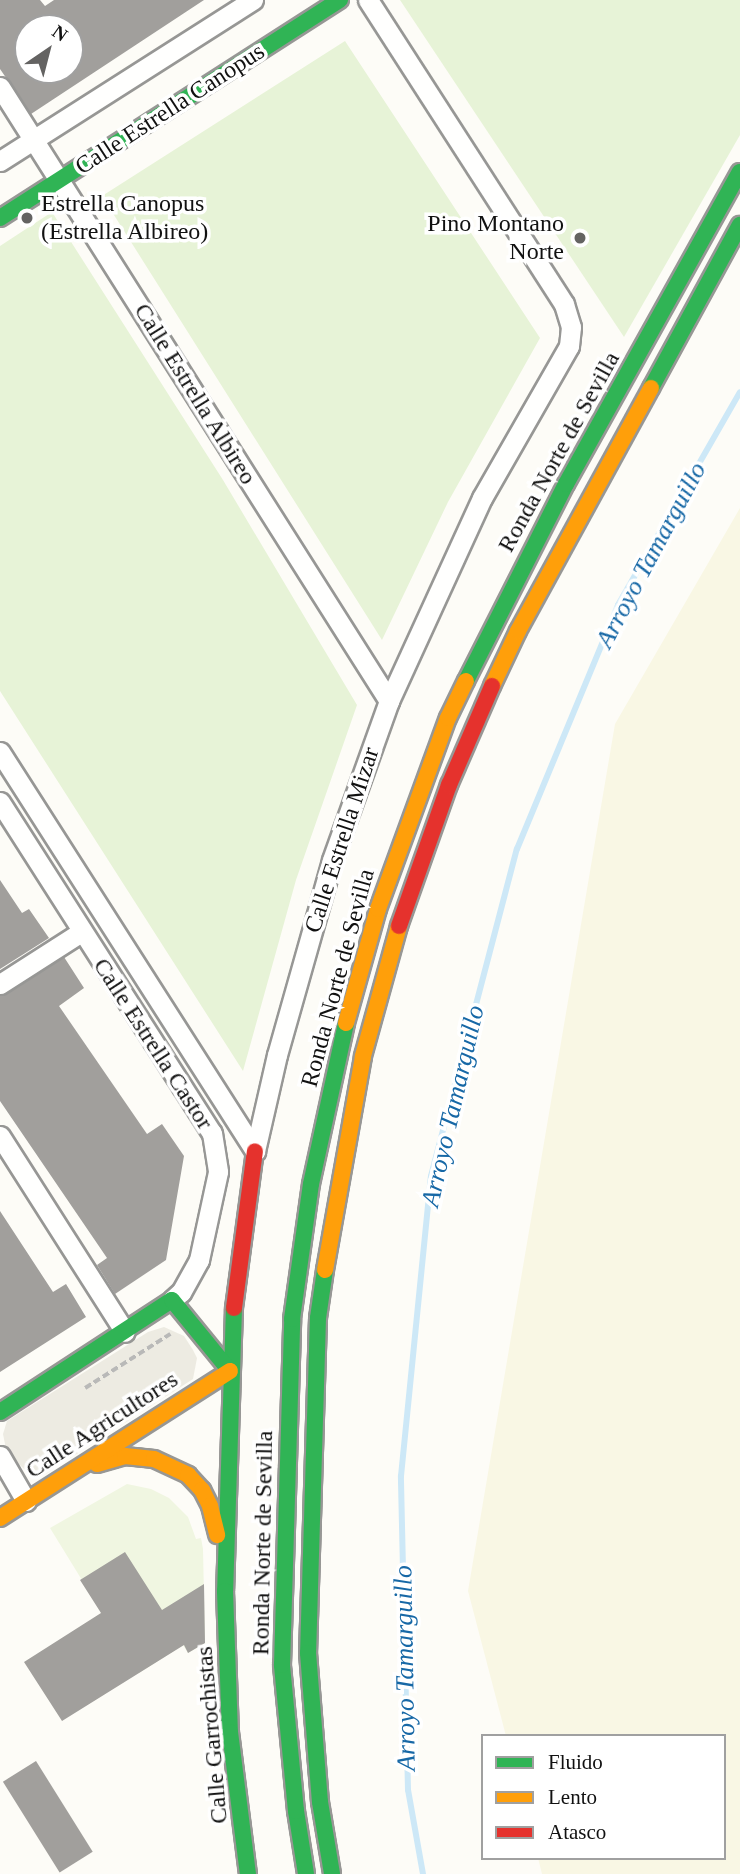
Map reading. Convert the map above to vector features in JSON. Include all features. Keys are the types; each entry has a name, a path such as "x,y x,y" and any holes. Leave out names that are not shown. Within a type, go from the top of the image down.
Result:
{"main road":[{"name":"Calle Estrella Canopus","path":"0,218 340,0"},
{"name":"Ronda Norte de Sevilla","path":"306,1874 296,1811 282,1665 292,1319 311,1184 338,1050 378,909 448,718 496,617 566,484 740,172"},
{"name":"Ronda Norte de Sevilla","path":"332,1874 320,1802 308,1653 318,1318 338,1184 363,1056 400,923 472,729 536,596 740,225"},
{"name":"Calle Estrella Mizar","path":"225,1591 231,1326 255,1151"},
{"path":"0,1412 172,1300 230,1371"},
{"name":"Calle Agricultores","path":"0,1518 230,1371"},
{"path":"78,1469 125,1456 154,1459 188,1475 202,1490 210,1506 225,1591"},
{"name":"Calle Garrochistas","path":"225,1591 230,1732 248,1874"}],"street":[{"name":"Calle Estrella Canopus","path":"0,161 253,0"},
{"name":"Calle Estrella Mizar","path":"255,1151 278,1055 332,860 389,701 482,498 569,346 570,327 564,304 368,0"},
{"name":"Calle Estrella Albireo","path":"0,88 389,701"},
{"name":"Calle Estrella Castor","path":"0,752 255,1151"},
{"name":"Calle Estrella Castor","path":"0,802 212,1133 218,1172 199,1260 181,1292 172,1300"},
{"path":"0,984 81,932"},
{"path":"0,1136 125,1332"},
{"path":"0,1456 26,1501"}],"path":[{"path":"83,1388 174,1331"}],"shaded area":[{"path":"740,508 740,1874 542,1874 538,1860 726,1860 726,1734 505,1734 468,1591 615,724"},
{"path":"164,1327 184,1336 193,1350 197,1358 193,1379 41,1477 30,1474 14,1460 6,1449 3,1434 7,1421 148,1332"}],"green space":[{"path":"400,0 740,0 740,135 624,337"},
{"path":"345,41 540,338 448,502 382,640 102,196"},
{"path":"52,212 223,480 357,705 296,880 243,1071 0,691 0,246"},
{"path":"127,1484 151,1489 169,1498 188,1517 196,1539 201,1538 203,1549 205,1643 188,1653 183,1645 139,1673 50,1528"}],"building":[{"path":"0,0 40,0 45,6 54,0 204,0 84,79 84,14 14,14 14,84 77,84 31,114 0,69"},
{"path":"0,880 22,913 29,909 49,938 0,969"},
{"path":"64,957 84,988 59,1006 147,1134 162,1124 184,1156 166,1260 115,1294 97,1265 107,1258 0,1101 0,996"},
{"path":"0,1211 53,1292 66,1284 86,1317 0,1372"},
{"path":"125,1552 162,1610 204,1584 205,1643 188,1653 184,1645 62,1721 24,1662 101,1613 80,1580"},
{"path":"36,1761 93,1852 60,1872 3,1782"}],"waterway":[{"name":"Arroyo Tamarguillo","path":"423,1874 408,1790 401,1476 431,1176 517,849 618,605 740,392"}],"traffic: fast":[{"path":"0,218 340,0"},
{"path":"466,681 566,484 740,172"},
{"path":"651,388 740,225"},
{"path":"306,1874 296,1811 282,1665 292,1319 311,1184 346,1023"},
{"path":"325,1270 318,1318 308,1653 320,1802 332,1874"},
{"path":"0,1412 172,1300 230,1371"},
{"path":"234,1308 225,1591 230,1732 248,1874"}],"traffic: slow":[{"path":"492,686 518,631 651,388"},
{"path":"346,1023 378,909 448,718 466,681"},
{"path":"325,1270 363,1056 399,926"},
{"path":"0,1518 230,1371"},
{"path":"97,1464 125,1456 154,1459 188,1475 202,1490 210,1506 217,1535"}],"traffic: jam":[{"path":"399,926 449,785 492,686"},
{"path":"234,1308 255,1151"}],"place":[{"name":"Estrella Canopus (Estrella Albireo)","path":"27,218"},
{"name":"Pino Montano Norte","path":"580,238"}]}
